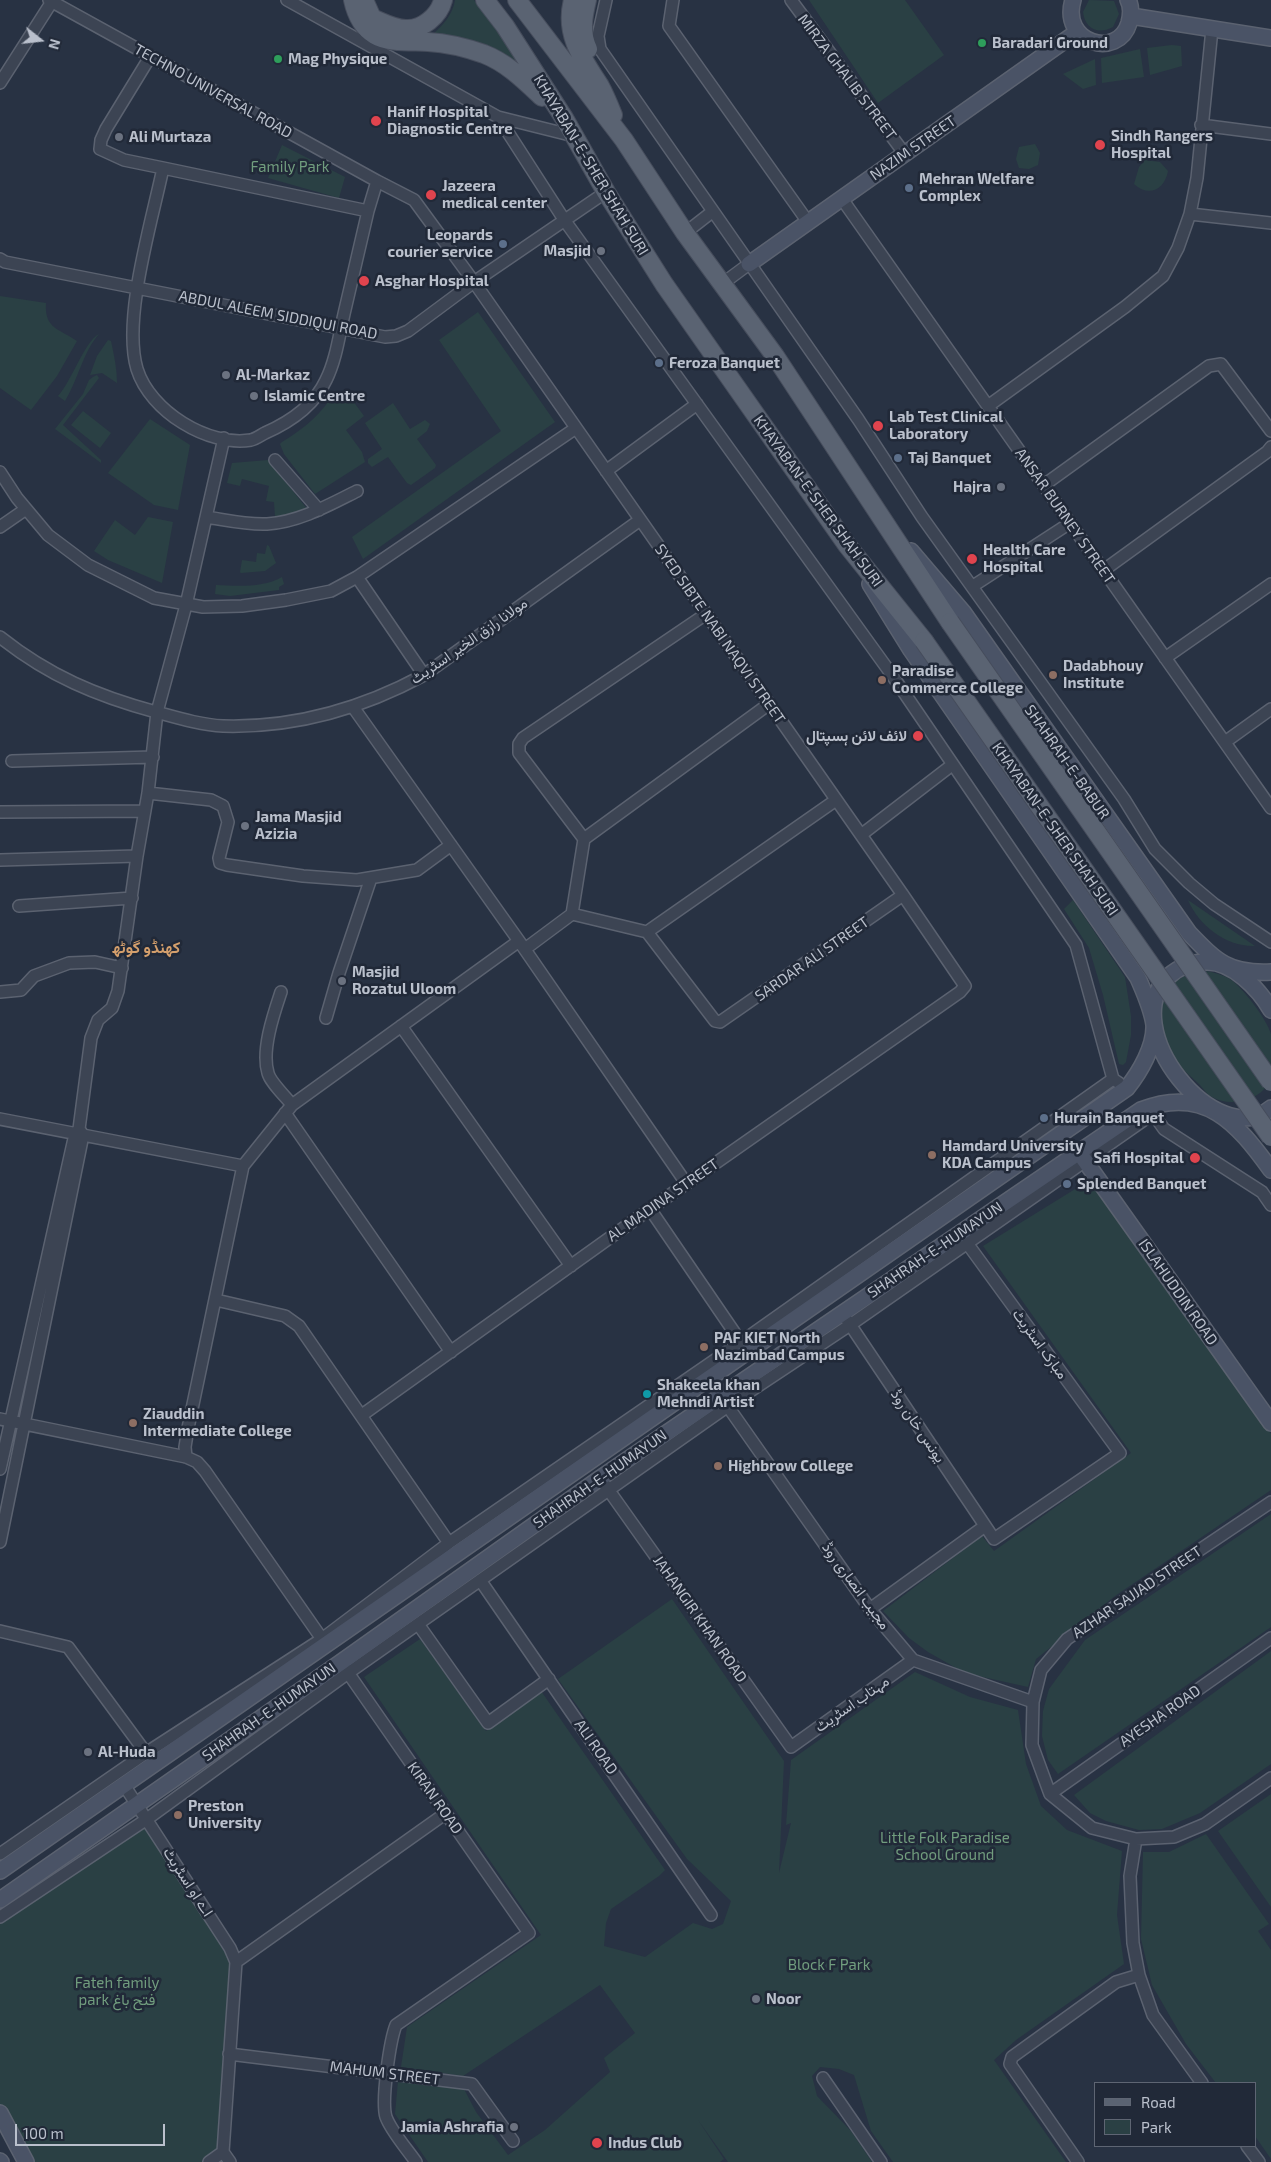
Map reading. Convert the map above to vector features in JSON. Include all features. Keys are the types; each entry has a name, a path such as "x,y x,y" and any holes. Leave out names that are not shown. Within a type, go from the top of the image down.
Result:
{"main road":[{"path":"354,0 357,16 365,27 376,36 389,39 439,43 484,54 512,70 564,118"},
{"path":"364,0 372,18 407,30 424,25 435,16 443,0"},
{"name":"KHAYABAN-E-SHER SHAH SURI","path":"485,0 564,118 606,192 664,284 846,545 924,641 1271,1137"},
{"name":"KHAYABAN-E-SHER SHAH SURI","path":"517,0 624,140 685,233 776,356 950,622 1271,1082"},
{"path":"573,0 570,13 570,28 576,46 587,68 601,88 624,140"},
{"path":"587,0 582,19 583,39 593,58 613,86 624,140"},
{"path":"1073,0 1070,10 1071,22 1077,32 1086,40 1097,44 1109,42 1120,37 1128,27 1131,16 1128,0"},
{"path":"1131,16 1271,38"},
{"name":"NAZIM STREET","path":"749,264 1077,32"},
{"name":"SHAHRAH-E-BABUR","path":"883,518 963,612 1189,934 1206,951 1231,968 1250,972 1271,972"},
{"path":"846,545 911,650 1138,978 1147,999 1161,1050 1176,1075 1196,1096 1218,1111 1244,1136 1271,1170"},
{"path":"1154,1026 1153,1001 1162,983 1176,969 1195,962 1211,962 1231,968 1251,984 1271,1010"},
{"name":"SHAHRAH-E-HUMAYUN","path":"0,1871 744,1347 1127,1088 1146,1060 1154,1026"},
{"path":"1127,1088 1148,1110"},
{"name":"SHAHRAH-E-HUMAYUN","path":"0,1900 136,1805 344,1668 599,1478 725,1401 964,1239 1148,1110 1164,1103 1180,1102 1235,1117 1252,1117 1271,1108"},
{"name":"ISLAHUDDIN ROAD","path":"1082,1156 1271,1423"},
{"path":"947,1211 964,1239"},
{"path":"0,2113 26,2162"}],"street":[{"path":"287,0 498,117 574,136"},
{"path":"606,0 598,36 600,49 858,419 922,517 1124,799 1155,849 1188,883 1214,904 1271,942"},
{"path":"673,0 669,26 808,222"},
{"name":"MIRZA GHALIB STREET","path":"791,0 904,153"},
{"path":"0,83 51,1"},
{"name":"TECHNO UNIVERSAL ROAD","path":"51,1 150,57 414,200 474,282"},
{"path":"988,406 1125,307 1163,276 1178,248 1190,214 1197,178 1212,29"},
{"path":"150,57 106,129 101,140 100,149 124,160 368,211"},
{"path":"498,117 565,221 892,675 1076,945 1114,1078 1127,1088"},
{"path":"1201,125 1271,134"},
{"path":"163,168 138,287 134,325 134,348 138,370 149,395 167,412 192,429 224,438 252,440 281,426 305,409 326,381 377,181"},
{"name":"ABDUL ALEEM SIDDIQUI ROAD","path":"0,259 4,262 385,337 396,336 408,330 474,282 606,192"},
{"name":"ANSAR BURNEY STREET","path":"842,198 1271,808"},
{"path":"685,233 712,212"},
{"path":"1190,214 1271,223"},
{"path":"722,284 749,264"},
{"name":"SYED SIBTE NABI NAQVI STREET","path":"474,282 903,895 964,986"},
{"path":"1044,486 1209,366 1221,364 1271,431"},
{"path":"606,471 697,404"},
{"path":"0,472 26,509 48,535 88,565 121,584 154,598 186,605 203,607 242,606 331,591 357,577 576,428"},
{"path":"0,1542 79,1133 91,1038 98,1020 112,1008 118,991 148,793 158,712 186,605 224,438"},
{"path":"1104,570 1271,448"},
{"path":"275,460 319,510"},
{"path":"206,516 248,524 288,521 319,510 357,491"},
{"path":"0,527 26,509"},
{"name":"مولانا رازق الخیر اسٹریٹ","path":"0,637 40,667 72,684 121,703 188,721 223,726 264,724 304,718 353,707 396,690 424,675 640,520"},
{"path":"973,586 1070,523"},
{"path":"357,577 424,675"},
{"path":"1165,658 1271,584"},
{"path":"584,839 519,753 519,744 523,738 706,614"},
{"path":"572,914 584,839 769,704"},
{"path":"353,707 522,945 686,1184"},
{"path":"1225,742 1271,709"},
{"path":"12,761 153,757"},
{"path":"861,835 952,765"},
{"path":"148,793 211,800 224,806 228,822 219,858 220,863 303,876 357,880 417,870 451,845"},
{"path":"186,1457 185,1447 188,1428 243,1166 288,1109 400,1026 572,914 647,932 836,800"},
{"path":"0,812 145,811"},
{"path":"0,860 137,856"},
{"path":"326,1018 371,878"},
{"name":"SARDAR ALI STREET","path":"647,932 714,1021 720,1022 903,895"},
{"path":"19,906 132,898"},
{"path":"0,992 21,990 34,976 69,963 95,962 122,968"},
{"name":"AL MADINA STREET","path":"362,1415 650,1209 960,992 964,986"},
{"path":"281,992 270,1026 267,1054 268,1074 288,1109 451,1352"},
{"path":"400,1026 571,1266"},
{"path":"0,1854 146,1753 322,1639 449,1543 744,1347 1114,1078"},
{"path":"1148,1110 1164,1129 1262,1192 1271,1205"},
{"path":"0,1119 243,1166"},
{"path":"0,1469 5,1420 79,1133"},
{"path":"650,1209 744,1347"},
{"name":"مبارک اسٹریٹ","path":"964,1239 1120,1453 994,1539"},
{"path":"216,1300 284,1316 293,1320 362,1415 449,1543"},
{"name":"یونس خان روڈ","path":"846,1319 994,1539"},
{"path":"0,1917 147,1819 344,1668 418,1624 609,1491 725,1401"},
{"name":"مجیب انصاری روڈ","path":"725,1401 870,1609 913,1660"},
{"path":"5,1420 186,1457 197,1462 322,1639"},
{"name":"JAHANGIR KHAN ROAD","path":"599,1478 791,1747"},
{"name":"AZHAR SAJJAD STREET","path":"1050,1794 1032,1745 1033,1702 1042,1670 1067,1639 1271,1502"},
{"path":"870,1609 985,1526"},
{"name":"ALI ROAD","path":"480,1580 711,1915"},
{"path":"418,1624 488,1723 549,1679"},
{"path":"0,1631 68,1647 146,1753"},
{"name":"AYESHA ROAD","path":"1050,1794 1271,1638"},
{"path":"913,1660 1033,1702"},
{"name":"مہتاب اسٹریٹ","path":"791,1747 913,1660"},
{"name":"KIRAN ROAD","path":"344,1668 529,1933 396,2025 387,2072"},
{"path":"1050,1794 1092,1828 1136,1839 1174,1837 1205,1824 1271,1778"},
{"name":"اے او اسٹریٹ","path":"124,1785 230,1948 236,1962"},
{"path":"209,2162 226,2157 229,2054 236,1962 446,1813"},
{"path":"1136,1839 1130,1876 1133,1943 1139,1975 1153,2015 1201,2082"},
{"path":"1078,2162 1010,2064 1012,2057 1116,1982 1139,1975"},
{"name":"MAHUM STREET","path":"229,2054 472,2084 513,2141"},
{"path":"387,2072 384,2109 386,2118 416,2162"},
{"path":"823,2078 881,2162"},
{"path":"1248,2147 1259,2162"}],"green space":[{"path":"455,0 474,0 528,73 503,53 485,44 431,36 449,15"},
{"path":"809,0 905,0 944,55 878,103"},
{"path":"1089,0 1114,1 1119,14 1113,27 1097,30 1086,23 1083,12"},
{"path":"1172,45 1181,46 1182,66 1150,75 1147,48"},
{"path":"1140,49 1144,77 1102,83 1101,58"},
{"path":"1095,59 1096,85 1083,89 1063,74"},
{"path":"1035,144 1040,153 1038,165 1029,169 1019,168 1016,159 1019,147"},
{"name":"Family Park","path":"282,145 345,177 339,198 268,178"},
{"path":"1145,160 1160,162 1168,171 1164,183 1156,190 1145,190 1134,184 1139,167"},
{"path":"0,296 46,303 46,312 50,323 59,331 77,341 57,376 31,410 0,388"},
{"path":"478,312 555,422 363,559 352,537 501,431 439,340"},
{"path":"99,334 93,341 65,401 58,396 88,345"},
{"path":"108,340 111,341 117,383 102,373 90,375 97,356"},
{"path":"97,375 99,378 63,425 101,460 101,463 55,429 83,394 89,380"},
{"path":"336,390 353,401 364,416 346,430 362,452 365,462 315,494 284,454 280,444 312,420"},
{"path":"393,403 410,429 425,420 430,424 427,431 417,439 436,465 435,468 411,485 407,483 388,457 372,467 368,463 368,459 382,449 365,423"},
{"path":"83,411 111,433 100,448 71,425"},
{"path":"150,419 190,445 178,510 154,505 108,473"},
{"path":"268,460 308,510 275,517 274,502 266,501 269,486 242,479 240,486 227,483 232,463"},
{"path":"148,517 173,522 162,583 108,560 94,551 115,520 135,535"},
{"path":"267,545 276,563 265,571 241,573 242,560 256,562 257,553 265,554"},
{"path":"282,577 284,584 279,587 279,590 230,596 215,594 216,585 258,585 275,581"},
{"path":"1073,900 1125,977 1131,1016 1131,1035 1126,1062 1123,1065 1119,1064 1103,995 1089,948 1064,909"},
{"path":"1188,900 1255,946 1234,943 1215,933 1199,918"},
{"path":"1206,971 1224,976 1234,982 1255,1006 1271,1034 1270,1077 1265,1088 1254,1097 1237,1102 1228,1102 1210,1096 1176,1062 1171,1053 1162,1025 1164,1000 1169,989 1177,980 1190,974"},
{"path":"1093,1178 1271,1434 1271,1490 1115,1596 1036,1659 1028,1687 965,1673 928,1652 909,1638 883,1611 982,1536 994,1551 1131,1453 983,1246"},
{"path":"1271,1514 1271,1627 1058,1774 1048,1760 1042,1736 1043,1711 1049,1689 1085,1640"},
{"path":"672,1599 784,1761 779,1873 791,1823 786,1825 791,1760 915,1672 970,1697 1018,1710 1026,1764 1041,1806 1067,1830 1122,1851 1117,1915 1124,1964 1016,2040 994,2060 1066,2162 893,2162 871,2131 854,2075 839,2069 820,2067 812,2076 817,2096 851,2131 872,2162 728,2162 698,2120 724,2159 720,2162 428,2162 395,2114 398,2081 464,2089 476,2112 508,2155 545,2130 610,2072 604,2058 635,2033 600,1985 463,2076 401,2067 407,2027 541,1935 364,1677 420,1639 486,1731 541,1691 665,1870 611,1909 606,1923 604,1946 645,1957 693,1923 712,1929 723,1924 731,1901 687,1859 558,1679"},
{"path":"1271,1651 1271,1764 1200,1813 1162,1829 1139,1830 1106,1821 1090,1813 1074,1795"},
{"path":"1271,1794 1271,1907 1218,1831"},
{"name":"Fateh family park فتح باغ","path":"147,1819 236,1962 220,2155 209,2162 28,2162 0,2108 0,1919"},
{"path":"1206,1834 1269,1924 1258,1931 1271,1950 1271,2159 1256,2137 1256,2082 1215,2082 1186,2044 1152,1985 1141,1939 1143,1852 1169,1852"}],"place":[{"name":"Baradari Ground","path":"982,43"},
{"name":"Mag Physique","path":"278,59"},
{"name":"Hanif Hospital Diagnostic Centre","path":"376,121"},
{"name":"Ali Murtaza","path":"119,137"},
{"name":"Sindh Rangers Hospital","path":"1100,145"},
{"name":"Mehran Welfare Complex","path":"909,188"},
{"name":"Jazeera medical center","path":"431,195"},
{"name":"Leopards courier service","path":"503,244"},
{"name":"Masjid","path":"601,251"},
{"name":"Asghar Hospital","path":"364,281"},
{"name":"Feroza Banquet","path":"659,363"},
{"name":"Al-Markaz","path":"226,375"},
{"name":"Islamic Centre","path":"254,396"},
{"name":"Lab Test Clinical Laboratory","path":"878,426"},
{"name":"Taj Banquet","path":"898,458"},
{"name":"Hajra","path":"1001,487"},
{"name":"Health Care Hospital","path":"972,559"},
{"name":"Dadabhouy Institute","path":"1053,675"},
{"name":"Paradise Commerce College","path":"882,680"},
{"name":"لائف لائن ہسپتال","path":"918,736"},
{"name":"Jama Masjid Azizia","path":"245,826"},
{"name":"Masjid Rozatul Uloom","path":"342,981"},
{"name":"Hurain Banquet","path":"1044,1118"},
{"name":"Hamdard University KDA Campus","path":"932,1155"},
{"name":"Safi Hospital","path":"1195,1158"},
{"name":"Splended Banquet","path":"1067,1184"},
{"name":"PAF KIET North Nazimbad Campus","path":"704,1347"},
{"name":"Shakeela khan Mehndi Artist","path":"647,1394"},
{"name":"Ziauddin Intermediate College","path":"133,1423"},
{"name":"Highbrow College","path":"718,1466"},
{"name":"Al-Huda","path":"88,1752"},
{"name":"Preston University","path":"178,1815"},
{"name":"Noor","path":"756,1999"},
{"name":"Jamia Ashrafia","path":"514,2127"},
{"name":"Indus Club","path":"597,2143"}],"district":[{"name":"کھنڈو گوٹھ","path":"146,948"}],"park label":[{"name":"Little Folk Paradise School Ground","path":"945,1846"},
{"name":"Block F Park","path":"829,1965"}]}
